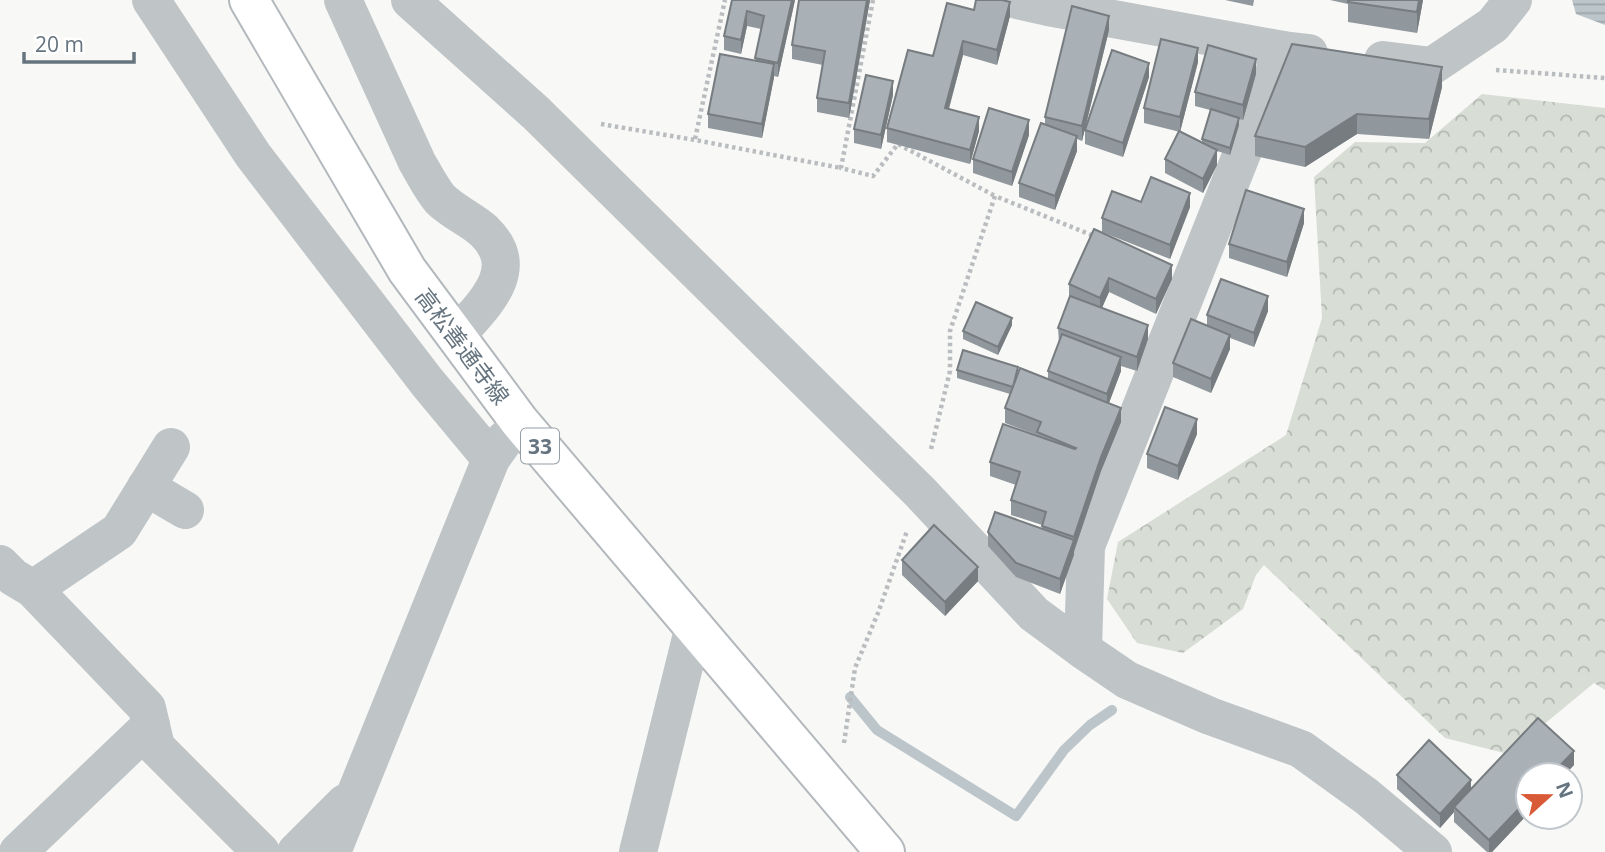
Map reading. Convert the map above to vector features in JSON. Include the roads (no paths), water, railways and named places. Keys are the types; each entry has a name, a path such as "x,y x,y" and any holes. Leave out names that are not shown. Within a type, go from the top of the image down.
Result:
{"main road":[{"name":"高松善通寺線","path":"249,0 407,270 519,421 885,852"}],"street":[{"path":"151,0 253,155 427,382 491,458"},
{"path":"342,0 417,162 430,184 441,199 484,231 498,251 501,262 496,287 456,336"},
{"path":"410,0 536,113 920,492 1034,614 1127,680 1210,716 1301,749 1366,796 1433,852"},
{"path":"1017,0 1283,50 1432,66 1493,25 1513,0"},
{"path":"1083,650 1086,546 1283,50"},
{"path":"332,852 491,458 519,421"},
{"path":"33,589 119,531 171,447"},
{"path":"146,487 184,510"},
{"path":"0,564 13,577 33,589 147,708 156,747 261,852"},
{"path":"638,852 694,626"},
{"path":"18,852 150,725"},
{"path":"296,852 356,792"}],"waterway":[{"path":"850,697 877,730 1016,816 1064,750 1090,725 1112,710"}]}
